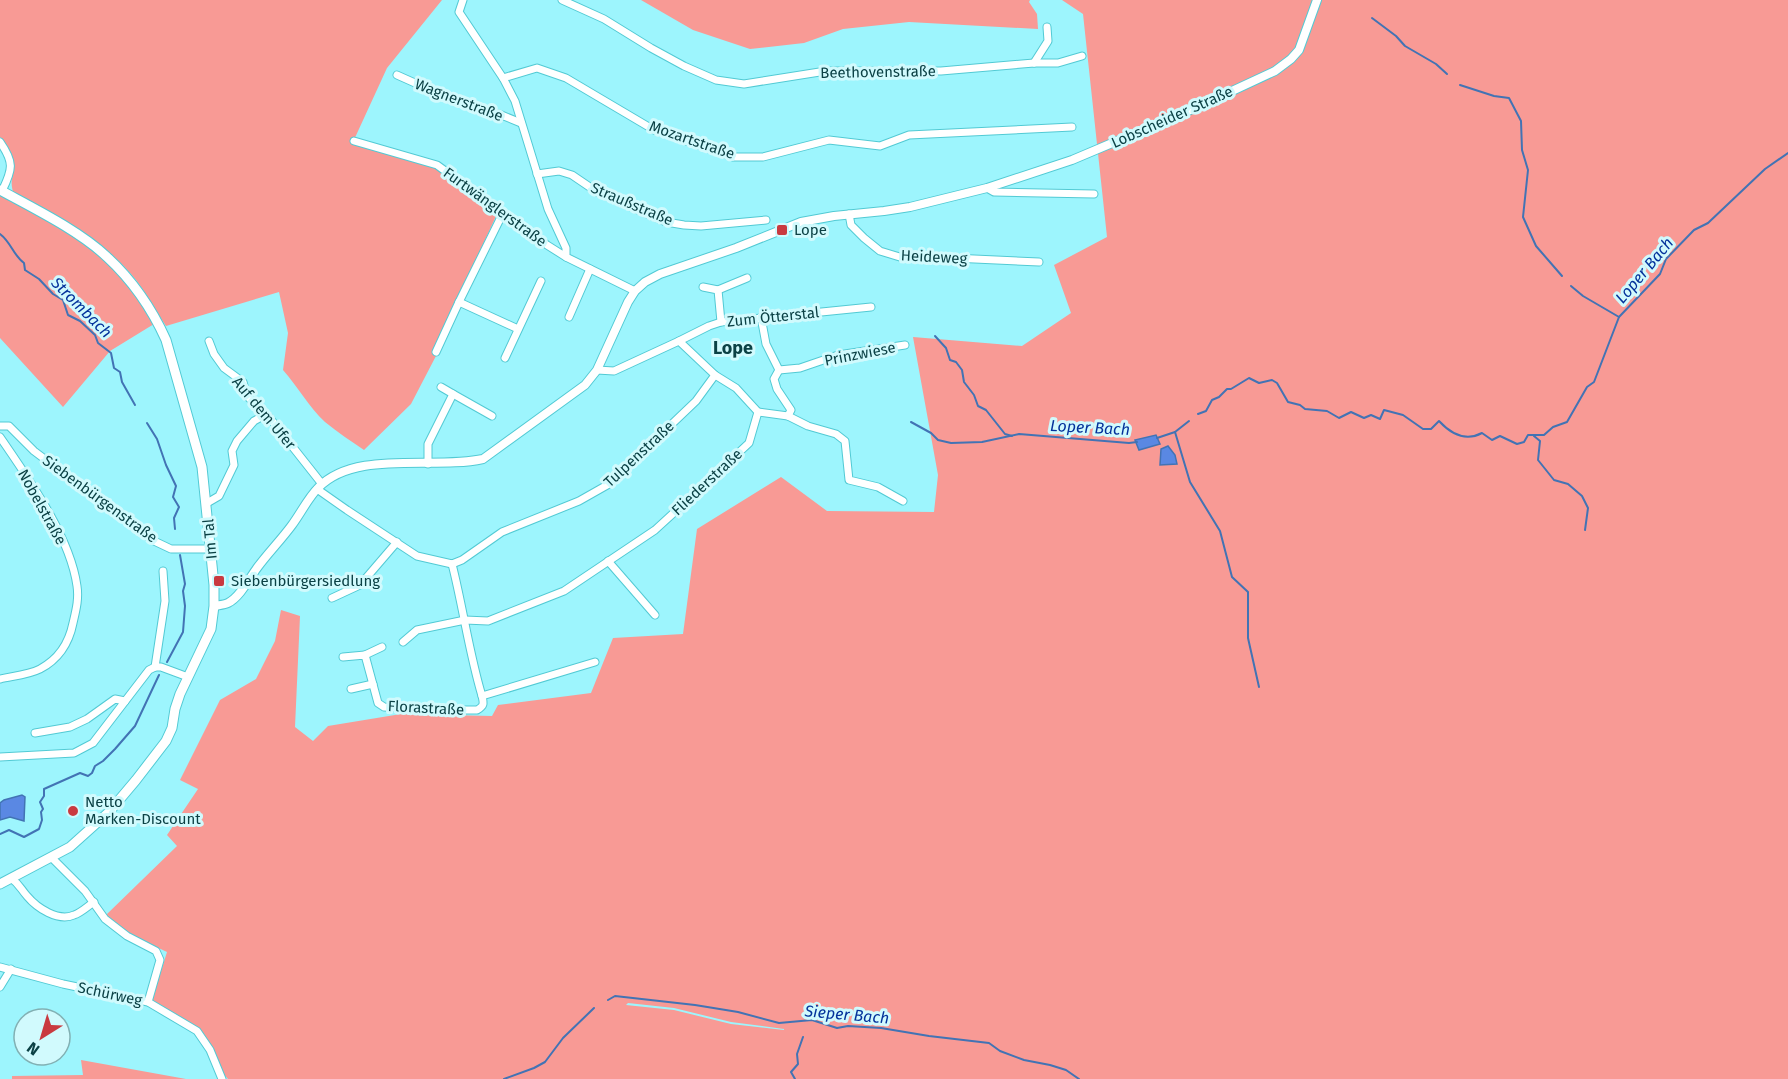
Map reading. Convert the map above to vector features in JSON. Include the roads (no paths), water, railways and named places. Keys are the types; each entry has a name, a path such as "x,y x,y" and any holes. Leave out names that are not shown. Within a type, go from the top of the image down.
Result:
{"main road":[{"name":"Im Tal","path":"0,884 70,847 109,812 166,741 172,728 180,694 211,629 214,606 211,549 202,467 166,340 157,321 131,283 106,256 79,236 1,190"}],"street":[{"path":"463,0 459,12 503,78 515,101 548,209 566,248 566,257 635,291"},
{"name":"Beethovenstraße","path":"562,0 604,18 684,66 717,80 744,84 826,71 941,71 1058,63 1082,56"},
{"name":"Lobscheider Straße","path":"214,606 227,604 236,597 320,487 331,478 360,466 376,464 466,463 483,459 585,385 597,370 628,302 645,282 660,274 736,248 801,222 902,208 987,188 1072,160 1202,105 1275,71 1299,50 1317,0"},
{"path":"1034,63 1048,41 1047,27"},
{"name":"Mozartstraße","path":"503,78 537,68 566,78 654,130 733,157 763,157 829,140 880,146 909,135 1072,127"},
{"name":"Wagnerstraße","path":"397,75 453,100 521,123"},
{"name":"Furtwänglerstraße","path":"354,141 437,165 566,257"},
{"path":"0,142 9,155 11,167 8,180 1,190"},
{"name":"Straußstraße","path":"537,174 559,171 572,175 597,192 666,222 701,226 766,220"},
{"name":"Lobscheider Straße","path":"987,188 994,192 1094,194"},
{"path":"436,352 503,213"},
{"name":"Heideweg","path":"849,214 851,225 879,251 903,258 931,257 1039,262"},
{"path":"569,317 590,269"},
{"path":"703,287 718,290 747,278"},
{"path":"505,358 541,281"},
{"path":"718,290 721,322"},
{"path":"459,302 518,329"},
{"name":"Zum Ötterstal","path":"679,341 721,322 872,307"},
{"path":"761,317 766,344 779,370 774,379 777,389 791,410 788,416"},
{"name":"Auf dem Ufer","path":"209,341 214,354 224,368 243,382 248,396 263,416 269,417 320,487"},
{"path":"597,370 614,371 679,341 715,375 736,388 758,412 788,416 808,426 836,434 845,441 849,480 878,487 903,501"},
{"name":"Prinzwiese","path":"779,370 800,368 838,355 905,345"},
{"name":"Tulpenstraße","path":"452,564 462,560 502,532 579,501 609,484 696,401 715,375"},
{"path":"441,387 492,416"},
{"path":"428,464 428,444 453,394"},
{"name":"Fliederstraße","path":"465,620 488,621 564,591 655,530 749,442 758,412"},
{"path":"207,503 219,496 234,465 232,451 237,441 254,421 263,416"},
{"name":"Siebenbürgenstraße","path":"0,427 9,426 34,451 152,540 171,549 211,549"},
{"name":"Nobelstraße","path":"0,437 57,530 73,569 78,603 65,647 52,661 38,670 0,679"},
{"path":"320,487 417,556 452,564"},
{"path":"332,598 360,585 397,542"},
{"path":"608,561 656,615"},
{"name":"Florastraße","path":"365,655 378,703 384,707 477,710 482,707 484,703 476,677 452,564"},
{"path":"155,667 165,601 164,571"},
{"path":"403,642 417,630 465,620"},
{"path":"343,657 365,655 382,647"},
{"name":"Florastraße","path":"482,696 595,663"},
{"path":"0,757 74,753 93,743 149,670 161,667 188,677"},
{"name":"Florastraße","path":"351,689 373,684"},
{"path":"35,733 70,727 87,719 116,699 125,701"},
{"path":"51,857 86,891 105,919 127,936 156,951 159,955 160,960 148,1002"},
{"path":"11,878 45,911 65,918 76,915 94,902"},
{"name":"Schürweg","path":"0,967 63,984 148,1002 197,1031 210,1050 222,1079"},
{"path":"0,987 11,969"}],"water":[{"path":"1156,435 1160,444 1139,450 1135,440"},
{"path":"1168,446 1175,455 1177,464 1160,465 1161,449"},
{"path":"22,795 25,797 24,821 10,817 0,820 0,803"}],"waterway":[{"path":"1372,18 1396,36 1405,46 1436,64 1447,74"},
{"path":"1460,85 1494,96 1509,98 1521,121 1522,150 1528,170 1523,217 1536,246 1562,276"},
{"name":"Loper Bach","path":"1198,414 1206,411 1212,400 1227,389 1249,378 1259,383 1272,380 1277,383 1288,402 1305,409 1327,411 1339,418 1351,412 1364,418 1371,415 1380,419 1384,410 1403,415 1423,429 1431,429 1439,421 1448,430 1464,437 1482,433 1492,440 1500,436 1517,444 1524,442 1528,435 1544,435 1553,427 1567,422 1587,387 1594,382 1619,317 1660,274 1666,259 1694,230 1708,223 1765,169 1788,153"},
{"name":"Strombach","path":"0,234 24,263 25,270 63,300 68,315 80,321 95,335 98,343 111,353 114,368 120,372 122,382 135,405"},
{"path":"1571,286 1583,296 1619,317"},
{"path":"935,336 946,348 950,360 956,362 962,370 964,382 974,395 978,406 986,410 1005,434 1012,436"},
{"name":"Loper Bach","path":"1157,438 1175,432 1189,421"},
{"name":"Loper Bach","path":"911,422 931,433 938,440 951,443 982,442 1019,434 1137,442"},
{"name":"Strombach","path":"147,423 157,439 176,486 173,497 179,507 174,518 175,529"},
{"path":"1175,432 1190,482 1220,531 1232,577 1248,592 1248,638 1259,687"},
{"path":"1534,436 1540,441 1538,460 1554,480 1568,484 1582,496 1588,508 1585,530"},
{"name":"Strombach","path":"167,662 183,632 185,584 180,555"},
{"name":"Strombach","path":"0,834 9,830 24,837 39,829 43,809 40,802 44,796 44,789 80,773 88,776 92,773 95,766 103,761 135,726 159,675"},
{"name":"Sieper Bach","path":"608,1000 615,996 695,1005 738,1012 779,1023 812,1020 837,1028 848,1026 881,1028 989,1043 1000,1051 1024,1060 1066,1070 1079,1079"},
{"path":"504,1079 545,1062 563,1038 594,1008"},
{"path":"795,1079 791,1072 798,1064 797,1054 803,1037"}],"place":[{"name":"Lope","path":"782,230"},
{"name":"Siebenbürgersiedlung","path":"219,581"},
{"name":"Netto Marken-Discount","path":"73,811"}],"district":[{"name":"Lope","path":"733,348"}]}
